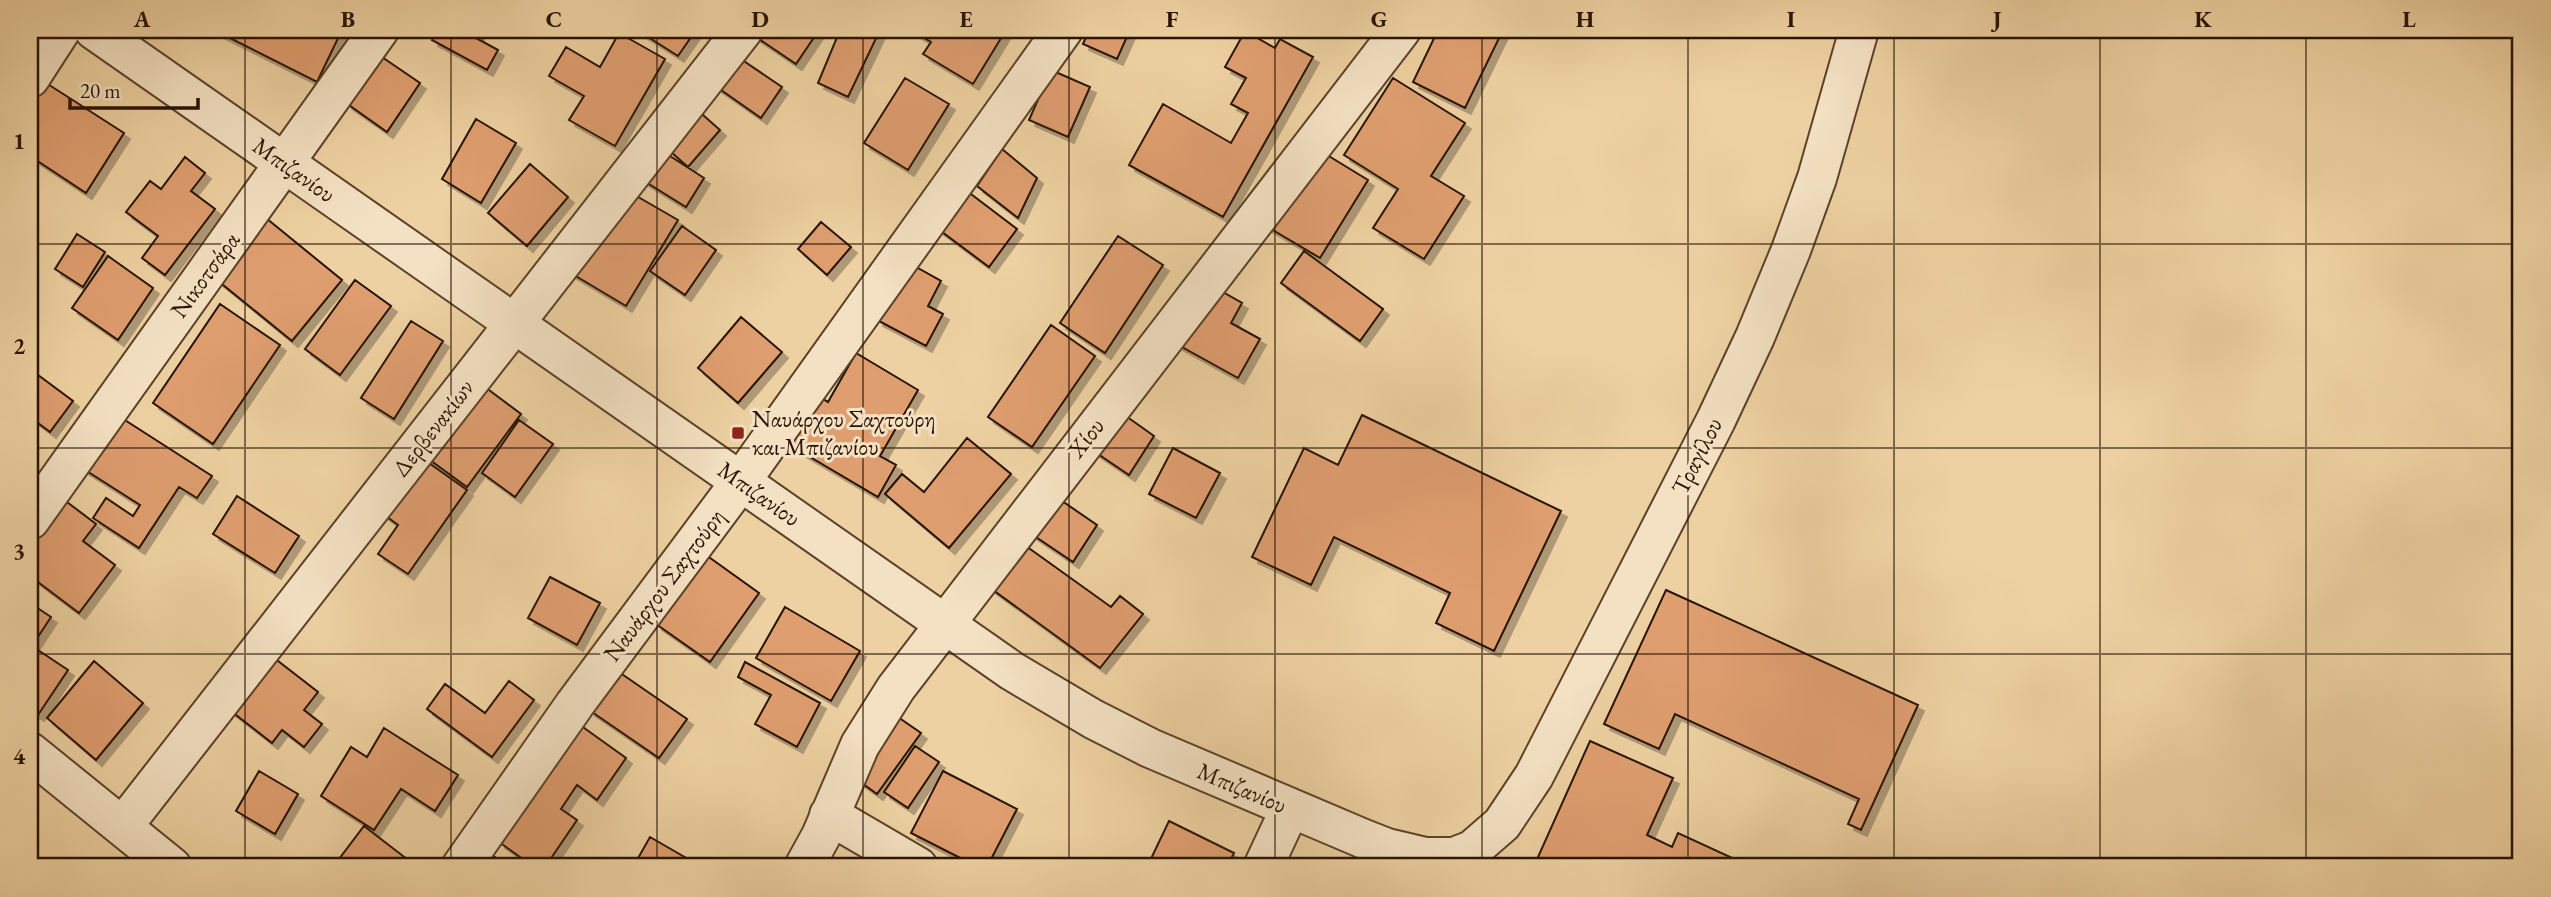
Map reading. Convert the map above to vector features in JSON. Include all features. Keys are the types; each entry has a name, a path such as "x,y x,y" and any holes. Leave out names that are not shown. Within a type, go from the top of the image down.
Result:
{"street":[{"path":"30,78 61,30"},
{"name":"Μπιζανίου","path":"94,30 1012,671 1093,719 1150,748 1290,809 1387,848 1425,857 1453,859"},
{"name":"Νικοτσάρα","path":"30,520 379,30"},
{"name":"Δερβενακίων","path":"123,826 743,30"},
{"name":"Ναυάρχου Σαχτούρη","path":"460,867 575,704 741,481 1063,30"},
{"name":"Τραγίλου","path":"1453,859 1502,824 1534,776 1749,349 1791,250 1817,178 1859,30"},
{"name":"Χίου","path":"804,867 821,836 860,745 896,688 1395,32"},
{"path":"30,751 172,867"},
{"path":"1262,867 1290,809"},
{"path":"829,815 918,867"}],"building":[{"path":"214,30 342,30 317,82"},
{"path":"438,30 480,30 476,38 498,50 487,70 432,40"},
{"path":"637,30 696,30 678,56"},
{"path":"752,30 819,30 796,64 750,33"},
{"path":"840,30 880,30 848,97 818,83"},
{"path":"911,30 1006,30 973,84 923,54 931,42"},
{"path":"1089,30 1130,30 1117,59 1083,44"},
{"path":"1438,30 1503,30 1465,108 1413,82"},
{"path":"1245,31 1275,48 1280,39 1313,57 1223,217 1129,165 1163,104 1231,143 1248,113 1231,104 1246,78 1225,67"},
{"path":"619,33 665,59 615,146 569,120 584,96 549,76 566,47 600,67"},
{"path":"732,53 782,87 761,118 711,83"},
{"path":"379,55 420,83 387,132 346,103"},
{"path":"1051,70 1090,87 1068,137 1029,120"},
{"path":"905,78 949,104 908,170 864,143"},
{"path":"1393,78 1465,123 1431,176 1464,196 1424,259 1373,228 1398,189 1344,155"},
{"path":"43,81 124,133 86,193 30,156 30,101"},
{"path":"694,107 720,130 688,167 662,144"},
{"path":"476,119 516,143 481,203 442,179"},
{"path":"656,147 704,178 686,207 636,176"},
{"path":"1314,147 1368,180 1320,258 1266,226"},
{"path":"1002,149 1037,178 1018,218 977,186"},
{"path":"185,157 205,173 191,191 215,209 165,275 142,258 158,236 126,212 150,181 161,189"},
{"path":"530,164 568,197 527,246 488,213"},
{"path":"963,188 1017,229 989,267 934,226"},
{"path":"633,194 678,220 626,306 569,272"},
{"path":"266,218 342,280 292,341 217,280"},
{"path":"821,222 851,247 827,275 798,249"},
{"path":"682,226 716,250 685,295 650,271"},
{"path":"77,234 105,252 83,287 55,269"},
{"path":"1118,236 1163,265 1105,353 1060,323"},
{"path":"1304,251 1383,309 1360,341 1281,283"},
{"path":"108,256 153,288 118,340 72,308"},
{"path":"909,263 941,281 928,306 943,314 926,346 877,320"},
{"path":"355,280 391,306 340,375 305,349"},
{"path":"1207,283 1242,303 1231,323 1260,339 1238,378 1173,342"},
{"path":"220,304 280,345 213,444 153,403"},
{"path":"741,317 782,352 738,403 698,368"},
{"path":"411,321 443,341 394,419 361,398"},
{"path":"1051,325 1095,356 1032,447 988,417"},
{"path":"856,353 918,390 880,456 896,465 878,497 788,444 817,395 828,402"},
{"path":"30,369 73,401 50,432 30,417"},
{"path":"473,378 521,414 467,487 419,452"},
{"path":"1116,409 1154,436 1129,475 1092,450"},
{"path":"117,415 212,476 197,498 179,487 139,548 93,518 106,498 133,516 140,505 82,468"},
{"path":"1362,415 1561,511 1494,651 1436,623 1450,593 1334,537 1311,585 1252,557 1304,448 1338,465"},
{"path":"519,420 553,444 515,497 482,473"},
{"path":"967,438 1011,474 949,548 885,494 902,474 924,492"},
{"path":"1173,448 1220,473 1196,518 1149,494"},
{"path":"419,456 467,490 408,574 378,554 398,525 379,511"},
{"path":"1049,492 1097,525 1073,562 1024,529"},
{"path":"237,496 299,536 275,573 213,534"},
{"path":"63,499 96,524 83,541 115,565 79,613 30,576 30,544"},
{"path":"1012,536 1111,607 1120,596 1143,614 1100,668 978,579"},
{"path":"706,555 759,593 710,662 656,624"},
{"path":"550,577 600,603 577,645 528,618"},
{"path":"1666,590 1918,705 1861,830 1848,824 1859,799 1675,714 1659,749 1604,724"},
{"path":"30,603 51,617 32,646 68,670 38,715 30,710"},
{"path":"785,607 860,651 831,701 756,658"},
{"path":"269,654 318,692 304,710 322,724 304,747 282,730 272,743 227,708"},
{"path":"94,661 143,703 96,760 47,718"},
{"path":"745,662 820,703 797,747 755,724 771,695 738,677"},
{"path":"616,670 687,719 659,758 589,710"},
{"path":"509,681 534,700 492,757 427,709 445,684 485,713"},
{"path":"895,715 921,733 877,794 852,776"},
{"path":"580,725 626,758 597,800 577,785 561,809 577,820 545,867 534,867 499,842"},
{"path":"384,728 458,775 435,811 401,789 374,830 321,796 351,747 367,757"},
{"path":"1590,741 1673,778 1647,835 1672,847 1678,833 1741,862 1739,867 1534,866"},
{"path":"915,746 939,762 908,808 884,792"},
{"path":"259,771 298,794 275,834 236,811"},
{"path":"943,771 1017,809 987,867 978,867 911,833"},
{"path":"1169,821 1234,853 1227,867 1147,867"},
{"path":"364,826 416,866 333,867"},
{"path":"650,837 700,866 633,867"},
{"path":"490,854 511,867 482,867"}],"place":[{"name":"Ναυάρχου Σαχτούρη και Μπιζανίου","path":"738,433"}]}
